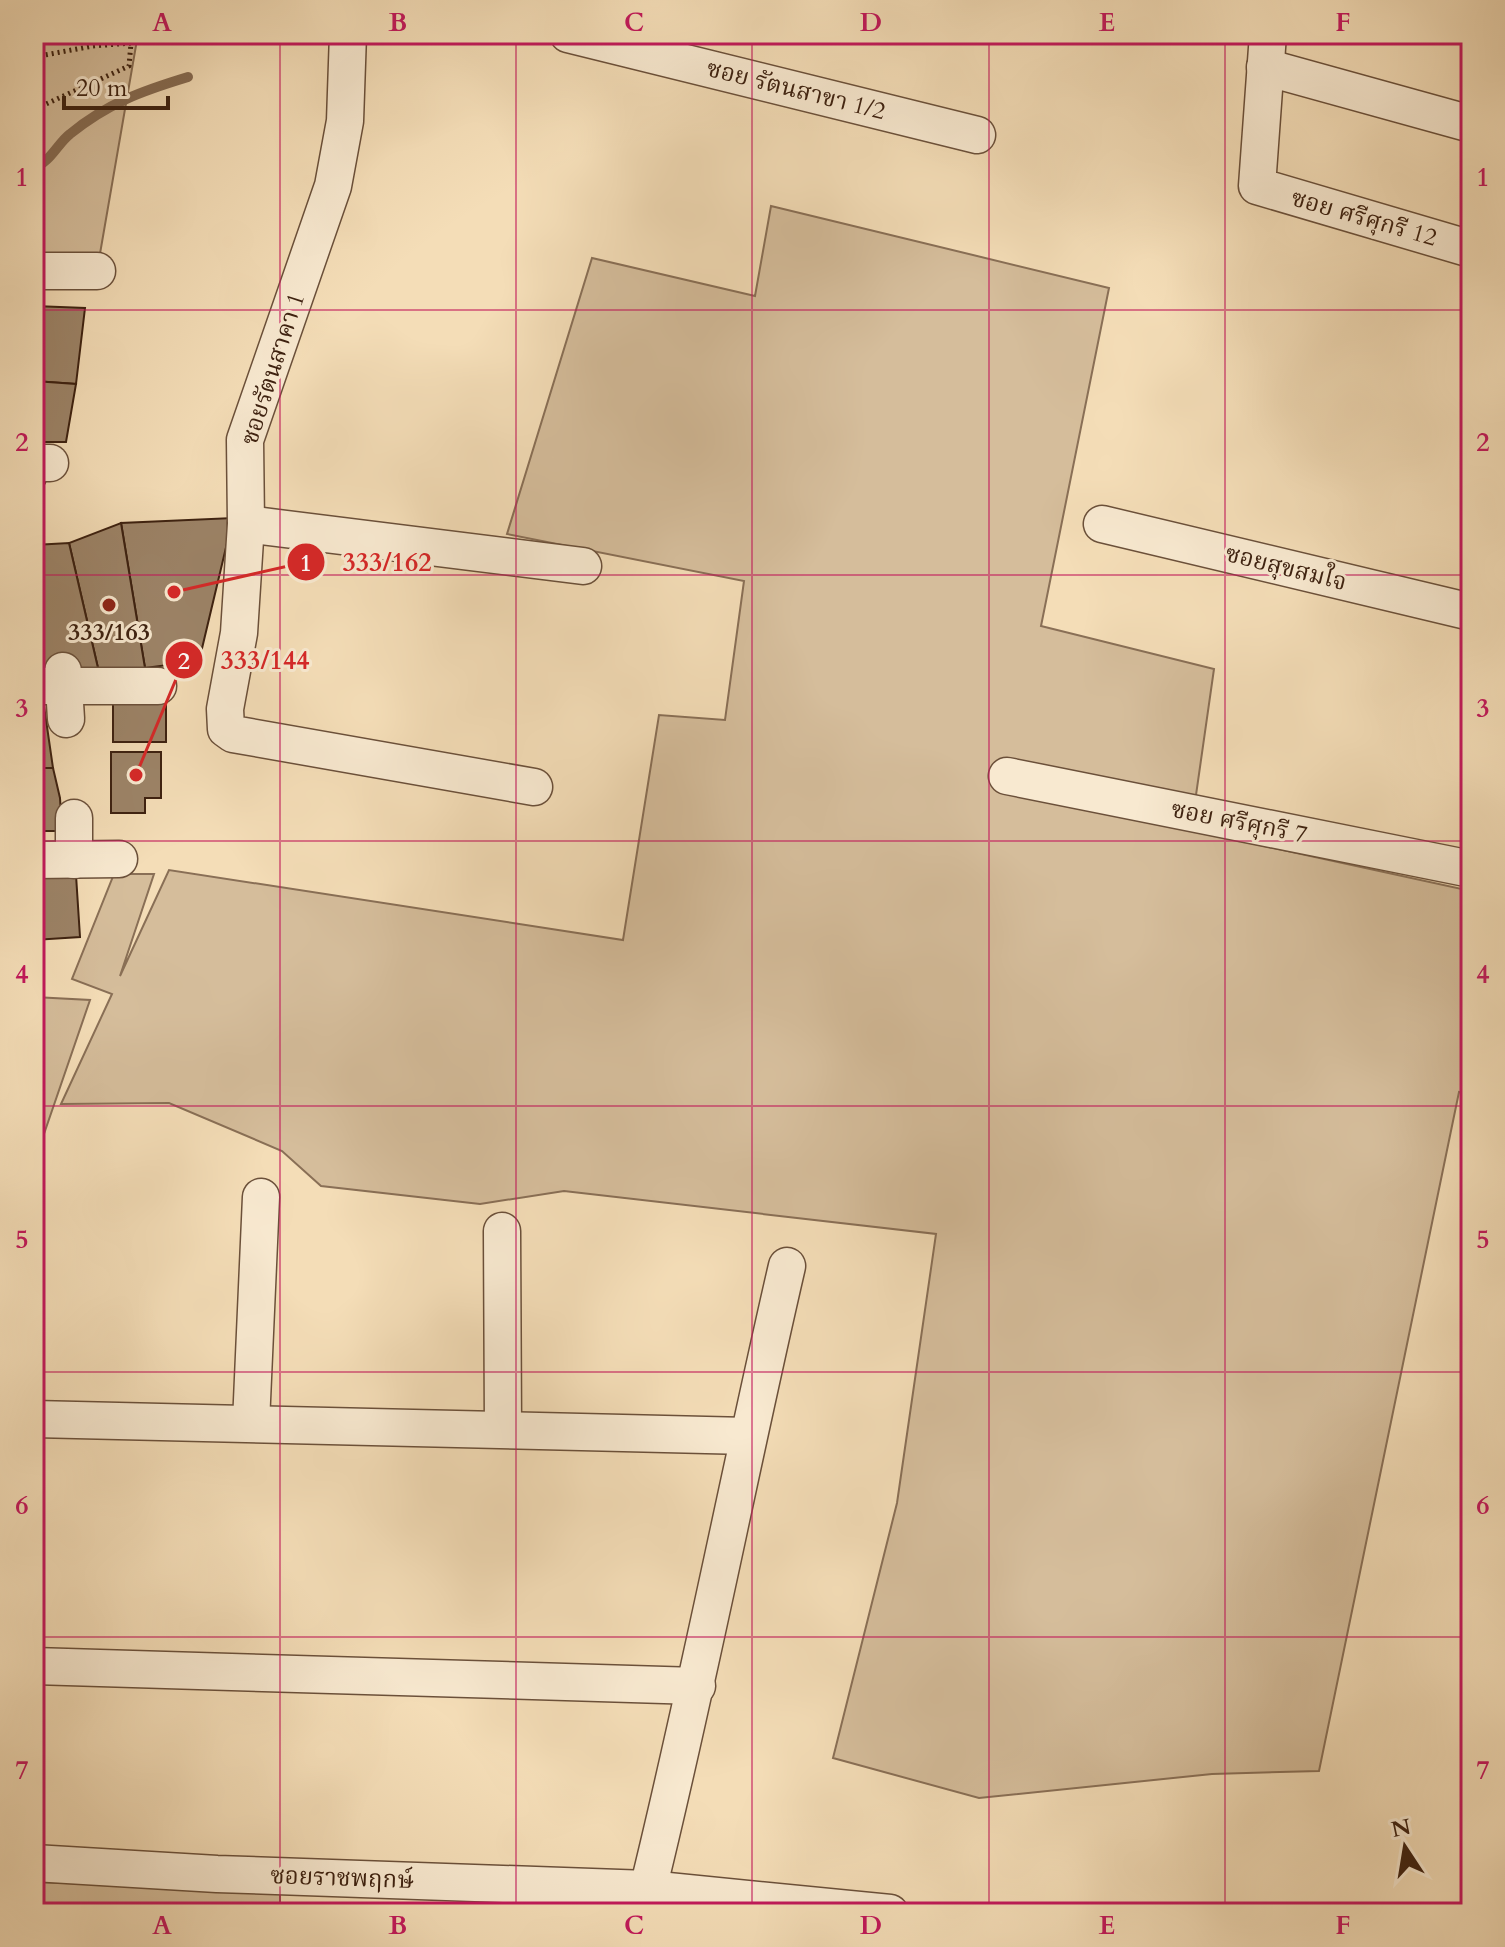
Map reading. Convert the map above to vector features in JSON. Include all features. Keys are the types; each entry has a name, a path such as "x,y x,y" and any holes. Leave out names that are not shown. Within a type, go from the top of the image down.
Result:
{"street":[{"name":"ซอยรัตนสาคา 1","path":"348,34 345,121 333,186 245,440 246,524 239,633 225,709 226,729 233,734 534,787"},
{"name":"ซอย รัตนสาขา 1/2","path":"568,34 977,135"},
{"path":"1266,51 1471,124"},
{"name":"ซอย ศรีศุกรี 12","path":"1266,51 1257,186 1471,249"},
{"path":"34,271 97,271"},
{"path":"246,524 583,566"},
{"name":"ซอยสุขสมใจ","path":"1102,524 1471,612"},
{"path":"57,690 158,686"},
{"name":"ซอย ศรีศุกรี 7","path":"1007,776 1471,869"},
{"path":"74,818 74,860"},
{"path":"34,860 119,859"},
{"path":"251,1423 261,1197"},
{"path":"502,1231 503,1428"},
{"path":"648,1889 697,1686 748,1436 787,1266"},
{"path":"34,1419 748,1436"},
{"path":"34,1666 697,1686"},
{"name":"ซอยราชพฤกษ์","path":"34,1863 217,1874 648,1889 890,1913"}],"path":[{"path":"34,57 93,46 131,43 129,66 46,104 34,114"}],"shaded area":[{"path":"34,34 138,34 97,271 34,271"},
{"path":"771,206 1109,288 1041,626 1214,669 1191,830 1471,891 1471,1095 1459,1092 1319,1771 1212,1774 979,1798 833,1758 897,1503 936,1234 564,1191 480,1204 321,1186 282,1151 169,1103 61,1104 112,994 72,979 114,874 154,874 120,976 169,870 623,940 659,715 725,720 744,581 507,534 592,258 755,296"},
{"path":"34,997 90,1000 34,1163"},
{"path":"34,1882 280,1890 280,1913 34,1913"}],"building":[{"path":"34,306 85,308 76,384 34,381"},
{"path":"34,381 76,384 66,442 34,442"},
{"path":"34,470 51,470 34,506"},
{"path":"233,518 199,661 145,668 121,523"},
{"name":"333/163","path":"121,523 145,668 98,668 69,543"},
{"path":"69,543 98,668 42,668 34,631 34,545"},
{"path":"34,631 42,668 34,667"},
{"path":"166,690 166,742 113,742 113,691"},
{"path":"34,706 44,706 53,768 34,768"},
{"path":"111,752 161,752 161,798 145,798 145,813 111,813"},
{"path":"34,768 53,768 60,798 62,831 34,831"},
{"path":"76,875 80,937 34,940 34,877"}],"waterway":[{"path":"34,167 44,162 66,138 98,114 140,93 188,77"}],"place":[{"name":"333/162","path":"174,592"},
{"name":"333/163","path":"109,605"},
{"name":"333/144","path":"136,775"}]}
